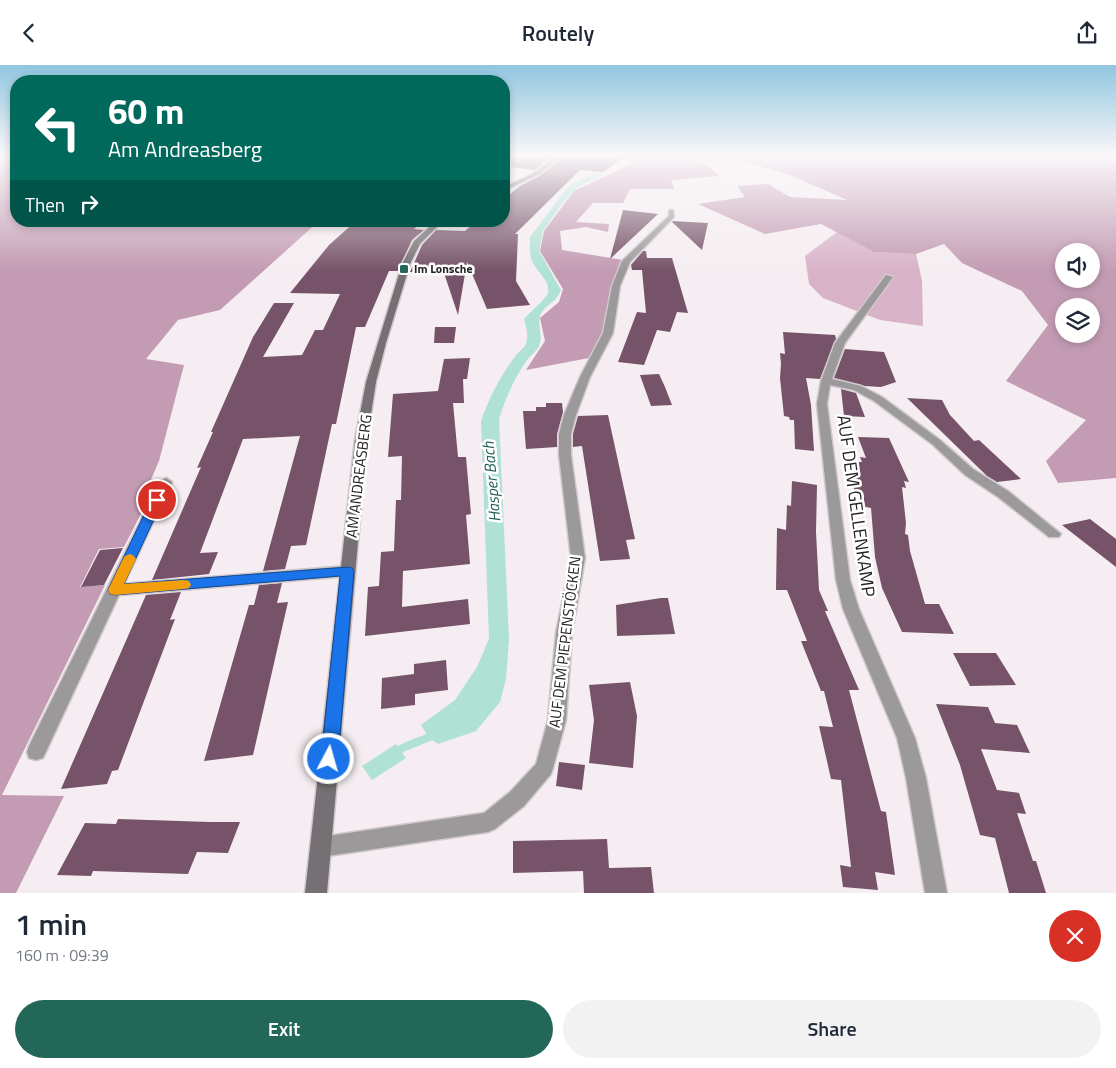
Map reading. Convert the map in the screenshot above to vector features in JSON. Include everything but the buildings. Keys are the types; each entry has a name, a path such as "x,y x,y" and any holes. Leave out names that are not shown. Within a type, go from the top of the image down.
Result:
{"main road":[{"name":"AM ANDREASBERG","path":"316,893 361,441 382,338 406,262 417,243 434,227"}],"street":[{"name":"AUF DEM PIEPENSTÖCKEN","path":"321,847 488,822 516,799 544,768 557,720 564,633 578,558 565,455 565,434 570,415 585,377 608,333 616,286 626,261 672,216 671,211"},
{"name":"AUF DEM GELLENKAMP","path":"889,277 840,343 826,381 822,404 843,580 851,609 906,738 916,778 936,893"},
{"path":"826,381 857,388 878,399 936,443 969,472 1003,494 1054,534"},
{"path":"36,752 166,482"},
{"path":"115,590 348,571"}],"shaded area":[{"path":"0,194 10,194 10,227 312,227 220,310 178,320 146,359 184,365 159,461 150,482 157,482 124,547 99,549 80,587 105,585 2,795 64,796 16,893 0,893"},
{"path":"572,194 628,194 623,203 593,203 576,222 609,224 608,232 586,227 560,231 562,250 623,260 603,333 589,358 526,370 545,341 540,318 559,302 563,289 540,251 544,231"},
{"path":"743,194 784,194 790,197 847,200 832,194 1116,194 1116,478 1058,483 1046,461 1086,420 1006,381 1048,325 1022,291 962,263 944,244 916,254 874,252 821,224 765,234 698,204 745,197"},
{"path":"837,232 874,252 916,254 922,281 923,326 880,320 823,298 809,284 805,256"}],"water":[{"path":"563,194 571,194 543,231 539,251 561,290 557,298 540,316 541,337 539,346 518,374 507,396 499,419 509,640 506,679 500,702 476,731 438,744 429,738 421,725 455,700 477,667 489,639 481,421 500,380 515,356 525,346 527,333 524,319 548,293 547,284 531,258 530,237"},
{"path":"396,744 406,758 372,780 362,766"}],"waterway":[{"name":"Hasper Bach","path":"394,754 400,749 435,735"}],"slow traffic":[{"path":"130,559 115,590 184,585"}],"place":[{"name":"Im Lonsche","path":"404,269"}],"route":[{"path":"157,500 115,590 348,571 329,759"}]}
